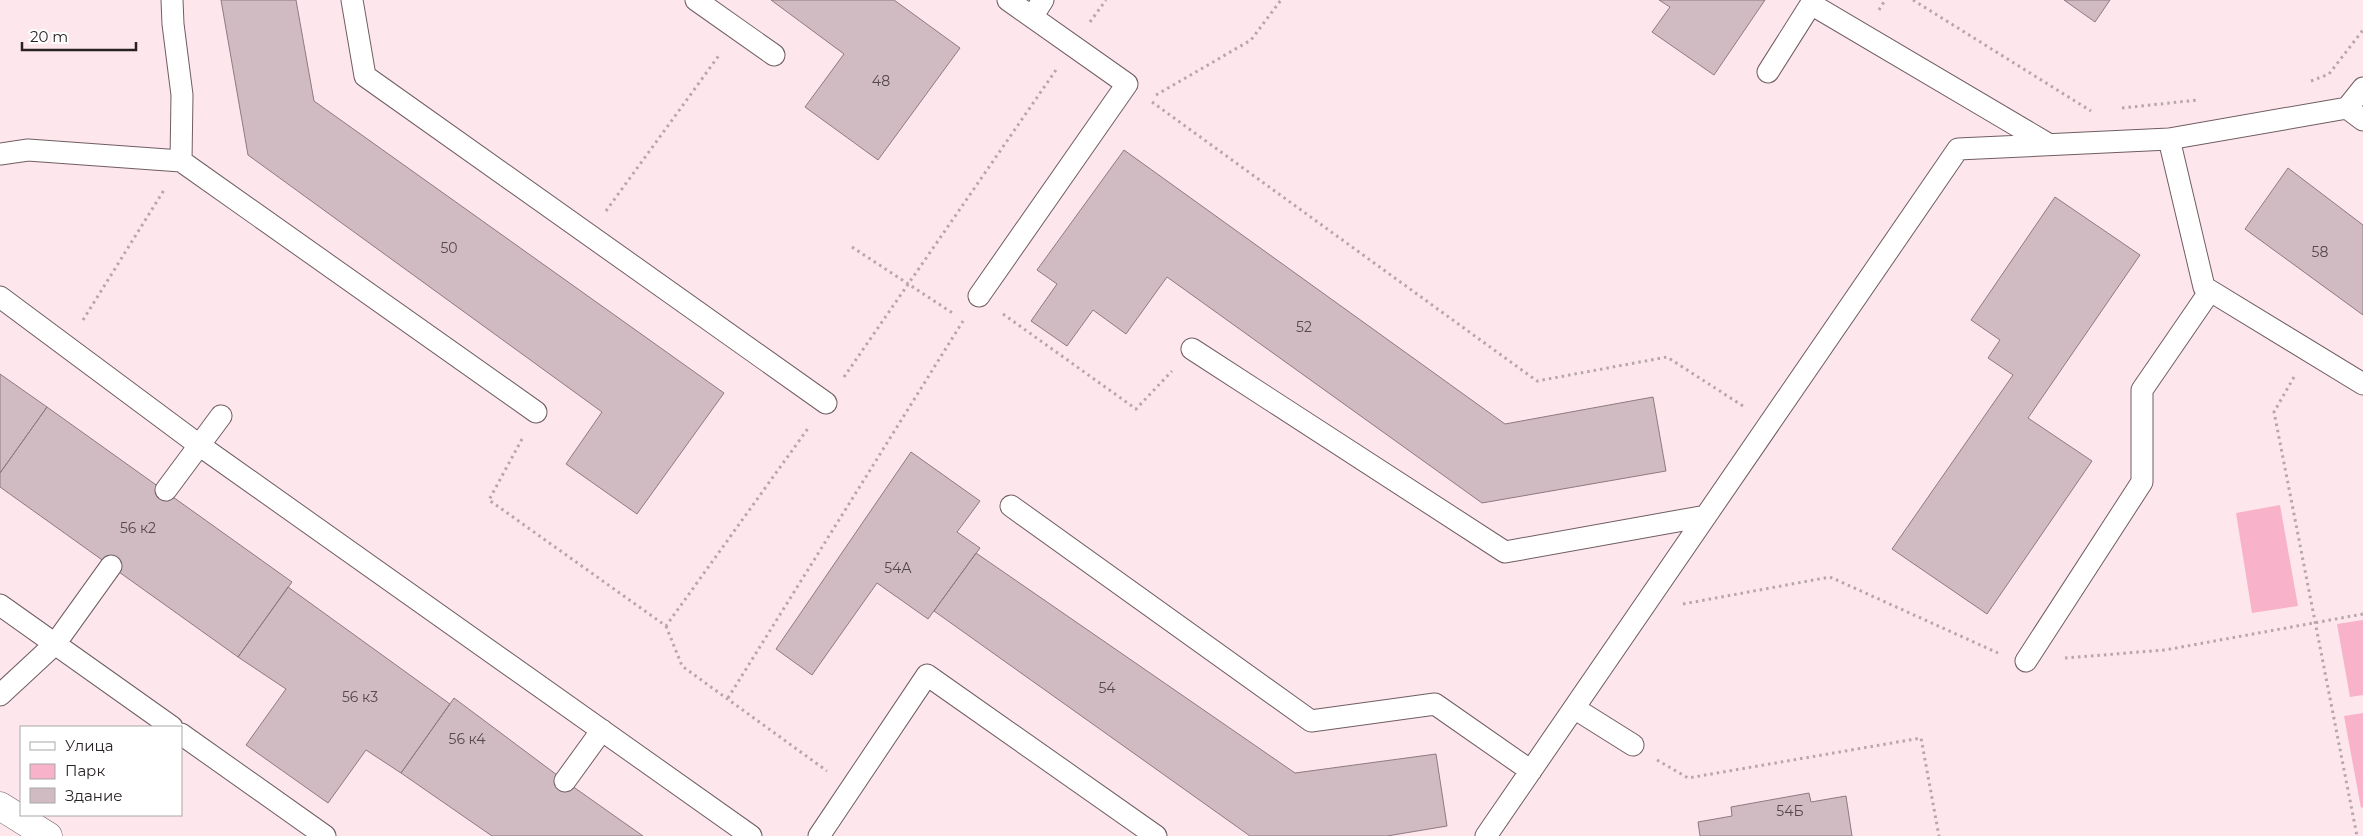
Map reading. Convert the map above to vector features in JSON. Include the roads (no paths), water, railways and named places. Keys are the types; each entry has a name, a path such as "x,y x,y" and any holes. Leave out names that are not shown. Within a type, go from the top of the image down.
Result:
{"street":[{"path":"0,806 48,836"}],"lane":[{"path":"172,0 173,24 182,95 181,161"},
{"path":"352,0 365,76 826,403"},
{"path":"696,0 774,55"},
{"path":"979,296 1127,84 1037,8 1008,0"},
{"path":"1768,72 1812,2 2048,144"},
{"path":"1486,836 1958,149 2169,139 2355,114 2363,88"},
{"path":"2169,139 2204,287 2363,384"},
{"path":"0,154 28,150 181,161 536,412"},
{"path":"2026,661 2142,482 2142,390 2210,291"},
{"path":"0,297 199,445 751,836"},
{"path":"1192,349 1505,552 1706,516"},
{"path":"166,490 221,416"},
{"path":"1011,506 1311,721 1434,704 1531,771"},
{"path":"0,695 56,644 111,566"},
{"path":"0,605 171,726"},
{"path":"819,836 928,676 1156,836"},
{"path":"1574,708 1633,745"},
{"path":"565,781 602,730"},
{"path":"182,735 325,836"}]}
